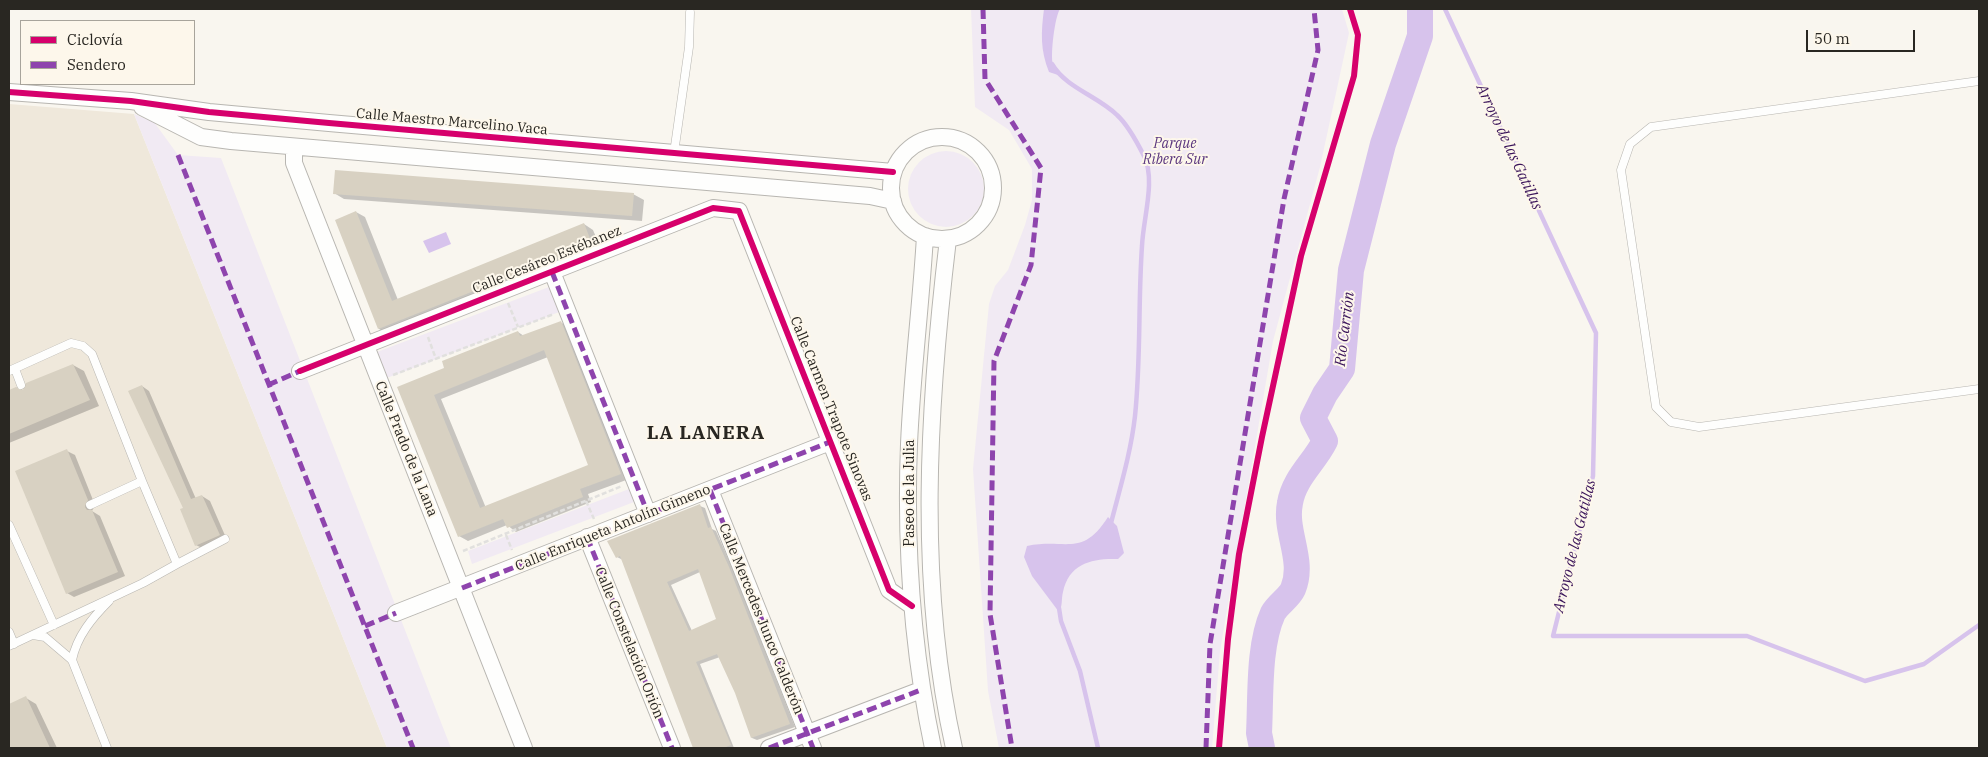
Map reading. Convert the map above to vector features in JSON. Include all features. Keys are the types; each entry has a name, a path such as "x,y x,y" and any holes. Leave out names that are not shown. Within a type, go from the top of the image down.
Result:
{"street":[{"name":"Calle Maestro Marcelino Vaca","path":"9,92 131,102 209,112 893,172"},
{"name":"Calle Maestro Marcelino Vaca","path":"131,102 201,137 294,148 870,196 892,200"},
{"path":"946,136 960,139 974,147 986,160 993,176 994,195 985,217 972,230 948,239 925,236 904,222 892,200 891,185 893,172 906,152 918,142 946,136"},
{"name":"Calle Prado de la Lana","path":"294,148 294,163 524,748"},
{"name":"Calle Cesáreo Estébanez","path":"366,346 713,208 739,211"},
{"name":"Calle Carmen Trapote Sinovas","path":"739,211 889,590 912,606"},
{"name":"Paseo de la Julia","path":"925,236 909,444 912,606 921,690 933,748"},
{"name":"Paseo de la Julia","path":"948,239 936,364 930,550 939,662 954,748"},
{"path":"552,272 648,514"},
{"path":"300,371 366,346"},
{"name":"Calle Enriqueta Antolín Gimeno","path":"396,613 830,442"},
{"name":"Calle Mercedes Junco Calderón","path":"710,490 810,741"},
{"name":"Calle Constelación Orión","path":"587,537 672,748"},
{"path":"769,748 810,741 921,690"}],"lane":[{"path":"674,153 689,47 690,12"},
{"path":"1979,81 1651,127 1630,144 1621,170 1656,407 1671,422 1699,427 1979,389"},
{"path":"20,385 12,370 70,343 83,346 92,354 177,564"},
{"path":"90,504 142,481"},
{"path":"9,524 54,625"},
{"path":"9,632 11,645 112,597 225,539"},
{"path":"72,660 75,648 84,631 112,597"},
{"path":"33,635 45,638 72,660 107,748"}],"path":[{"path":"508,303 518,328"},
{"path":"379,381 567,309"},
{"path":"426,334 436,359"},
{"path":"449,557 586,502 635,480"},
{"path":"586,502 594,519"},
{"path":"506,534 513,552"}],"shaded area":[{"path":"1044,9 1060,9 1055,27 1052,53 1053,65 1058,75 1049,72 1044,56 1042,33"},
{"path":"9,104 134,114 387,748 9,748"},
{"path":"446,232 451,244 429,253 423,241"},
{"path":"1108,517 1117,526 1124,553 1118,559 1091,561 1076,569 1066,582 1059,612 1032,576 1024,557 1027,546 1081,542 1090,538 1099,530"}],"green space":[{"name":"Parque Ribera Sur","path":"971,9 1342,9 1349,33 1320,167 1273,341 1220,651 1212,748 999,748 988,691 973,469 989,304 995,286 1008,270 1025,225 1032,200 1032,169 1009,130 975,107"},
{"path":"134,114 154,122 178,155 221,158 451,748 387,748"},
{"path":"939,151 953,151 967,157 978,168 984,182 981,204 973,216 953,227 939,227 925,221 914,210 908,196 908,182 914,168 925,157"},
{"path":"557,284 567,309 379,381 369,355"},
{"path":"629,489 634,502 472,564 468,551"}],"building":[{"path":"335,170 634,193 632,216 333,194"},
{"path":"356,211 392,301 584,223 592,244 378,329 335,220"},
{"path":"561,321 621,474 580,489 583,497 507,528 503,519 458,537 397,387 444,368 442,361 518,331 520,336","holes":["544,350 588,465 480,508 434,395"]},
{"path":"73,364 90,400 9,434 9,390 16,387 23,390 26,383"},
{"path":"142,385 191,499 202,495 220,535 195,546 180,509 183,508 128,391"},
{"path":"67,449 88,500 85,507 87,510 92,510 118,572 66,594 15,471"},
{"path":"700,504 708,528 711,527 729,567 790,724 751,738 735,693 717,654 696,662 731,745 723,748 693,748 620,556 616,558 607,541","holes":["698,569 716,619 689,631 667,582"]},
{"path":"26,696 50,748 9,748 9,704"}],"waterway":[{"name":"Río Carrión","path":"1262,748 1259,733 1261,672 1265,641 1273,613 1293,589 1296,578 1297,567 1290,525 1290,503 1300,478 1325,441 1313,418 1325,394 1342,369 1351,270 1383,144 1420,36 1420,9"},
{"name":"Arroyo de las Gatillas","path":"1445,9 1596,333 1593,476 1553,636 1747,636 1865,681 1924,664 1979,625"},
{"path":"1052,64 1065,79 1101,102 1121,119 1144,156 1149,176 1142,246 1135,416 1128,456 1111,523"},
{"path":"1059,608 1061,621 1080,671 1098,748"}],"marked path":[{"path":"983,9 985,79 1041,168 1031,265 994,361 990,614 1012,748"},
{"path":"1206,748 1210,644 1284,199 1318,50 1314,9"},
{"path":"178,155 413,748"},
{"path":"552,272 648,514"},
{"path":"268,385 300,371"},
{"path":"462,588 830,442"},
{"path":"710,490 813,748"},
{"path":"587,537 672,748"},
{"path":"365,626 396,613"},
{"path":"769,748 921,690"}],"cycle path":[{"path":"1219,748 1228,639 1239,554 1262,437 1301,256 1354,76 1358,35 1350,9"},
{"path":"9,92 131,101 209,112 893,172"},
{"path":"300,371 713,208 739,211 889,590 912,606"}],"district":[{"name":"LA LANERA","path":"706,434"}]}
